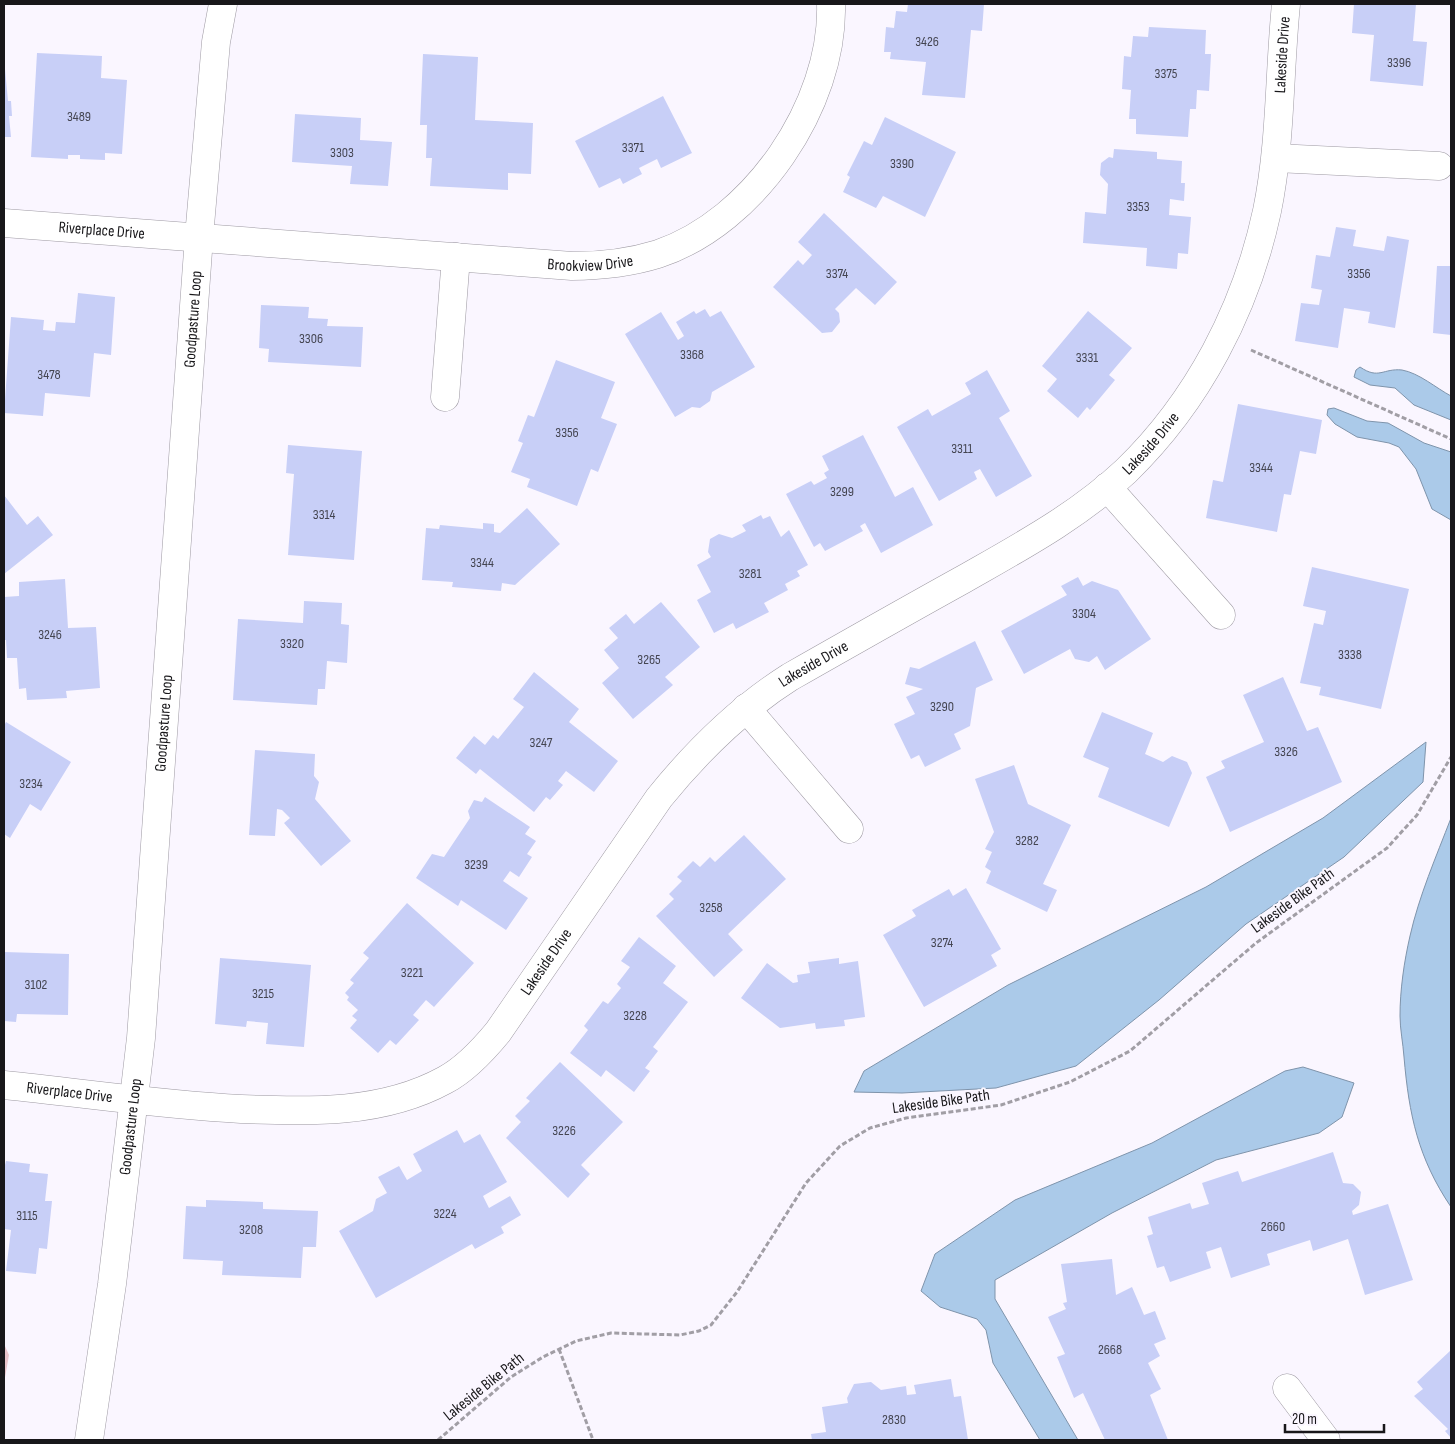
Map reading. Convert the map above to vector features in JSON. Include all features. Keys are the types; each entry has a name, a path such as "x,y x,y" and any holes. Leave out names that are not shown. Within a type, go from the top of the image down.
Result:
{"street":[{"name":"Goodpasture Loop","path":"89,1440 135,1100 199,237 216,42 223,4"},
{"name":"Brookview Drive","path":"199,237 572,266 635,261 677,246 723,217 749,195 772,169 792,140 809,108 828,41 831,4"},
{"name":"Lakeside Drive","path":"135,1100 213,1108 326,1111 376,1104 446,1080 466,1066 498,1032 641,824 682,770 721,730 746,708 790,677 1036,538 1107,488 1164,430 1201,377 1223,338 1238,304 1259,242 1276,158 1286,4"},
{"path":"1276,158 1439,166"},
{"name":"Riverplace Drive","path":"4,223 199,237"},
{"path":"445,396 456,257"},
{"path":"1107,488 1220,615"},
{"path":"746,708 849,829"},
{"name":"Riverplace Drive","path":"4,1085 135,1100"},
{"path":"1287,1388 1326,1440"}],"path":[{"path":"1223,338 1451,439"},
{"name":"Lakeside Bike Path","path":"438,1440 512,1377 558,1349 599,1335 680,1335 699,1331 711,1325 737,1292 806,1184 840,1146 870,1128 906,1118 1001,1105 1070,1082 1126,1054 1256,943 1387,848 1417,816 1451,757"},
{"path":"558,1349 593,1440"}],"shaded area":[{"path":"4,1344 9,1355 4,1383"}],"water":[{"path":"1360,367 1372,373 1402,370 1421,377 1451,396 1451,420 1414,405 1395,388 1370,385 1354,377 1356,370"},
{"path":"1334,408 1367,421 1388,423 1424,443 1451,452 1451,520 1432,509 1416,469 1399,447 1389,443 1357,437 1335,424 1327,415 1328,409"},
{"path":"1426,742 1423,782 1344,857 1246,924 1159,1000 1076,1066 996,1088 902,1093 854,1092 864,1071 1008,985 1206,887 1323,818"},
{"path":"1451,818 1451,1207 1430,1171 1412,1117 1400,1016 1404,966 1414,921 1428,877"},
{"path":"1303,1067 1354,1083 1342,1117 1319,1133 1216,1160 1112,1213 995,1280 995,1299 1078,1440 1040,1440 993,1363 986,1330 977,1319 940,1307 921,1291 935,1254 1015,1200 1152,1143 1285,1071"}],"building":[{"path":"908,4 984,4 982,31 971,30 965,98 922,95 926,62 890,59 891,52 884,52 886,27 894,28 896,11 907,12"},
{"path":"1354,4 1416,4 1413,41 1427,42 1423,86 1370,81 1374,35 1352,33"},
{"path":"1149,27 1206,30 1205,54 1211,54 1209,91 1197,90 1196,109 1190,109 1188,137 1136,134 1136,119 1129,119 1131,90 1122,89 1124,56 1131,57 1133,36 1148,37"},
{"path":"37,53 102,56 101,78 127,80 122,154 105,153 105,160 80,159 80,155 68,155 68,159 31,157"},
{"path":"423,54 478,57 475,120 533,123 531,174 508,173 508,190 430,186 432,158 426,158 427,125 420,125"},
{"path":"5,69 8,101 11,101 12,116 9,116 11,137 4,137"},
{"path":"663,96 692,153 661,168 657,159 639,168 642,174 623,184 620,178 599,188 575,141"},
{"path":"295,114 361,118 360,140 392,142 388,186 350,184 352,166 292,162"},
{"path":"885,117 956,152 925,217 883,196 876,208 843,192 850,177 847,175 864,141 872,145"},
{"path":"1114,149 1157,152 1157,159 1182,161 1181,183 1185,183 1184,201 1170,199 1169,215 1191,217 1188,254 1178,253 1177,269 1146,266 1147,248 1083,243 1085,212 1106,214 1108,184 1100,175 1101,163 1109,157 1113,158"},
{"path":"824,213 897,282 875,305 856,288 835,309 839,313 840,322 832,332 822,333 773,287 798,260 803,265 812,255 798,242"},
{"path":"1336,227 1356,230 1353,246 1384,251 1387,236 1409,240 1395,328 1368,323 1370,312 1344,308 1338,348 1295,341 1301,303 1319,305 1322,290 1311,288 1316,255 1330,257"},
{"path":"1437,266 1451,266 1451,335 1433,333"},
{"path":"78,293 115,297 111,355 94,353 90,397 45,393 43,416 4,413 11,317 44,320 43,330 55,331 56,322 75,323"},
{"path":"261,305 309,307 308,318 328,319 327,326 363,327 361,367 268,362 269,349 259,348"},
{"path":"705,309 710,317 721,311 755,367 712,392 710,401 700,408 692,407 675,417 625,334 661,312 678,340 684,336 676,322 694,311 696,314"},
{"path":"1088,311 1132,348 1109,375 1115,380 1090,410 1087,407 1078,418 1047,391 1057,379 1042,366"},
{"path":"556,360 615,382 601,418 617,424 598,472 591,469 577,506 527,487 530,479 511,472 523,443 518,441 528,415 534,417"},
{"path":"987,370 1010,411 999,418 1032,476 996,497 980,469 974,472 977,479 939,501 897,427 928,409 932,416 971,394 965,383"},
{"path":"1238,404 1322,420 1316,454 1300,451 1291,495 1284,494 1277,532 1206,518 1213,480 1223,482"},
{"path":"863,435 895,497 913,487 933,525 881,553 865,523 860,526 863,531 825,551 820,543 814,547 786,494 811,481 814,485 827,478 824,473 829,470 822,456"},
{"path":"288,445 362,451 354,560 288,555 294,474 286,473"},
{"path":"4,495 27,525 38,516 53,535 4,574"},
{"path":"527,508 560,544 515,585 502,583 501,591 452,587 453,582 422,580 426,528 439,529 440,525 483,529 483,523 494,524 494,532 500,533"},
{"path":"761,515 763,519 770,516 781,537 789,530 808,565 797,571 800,576 785,584 788,590 764,603 769,612 736,629 733,623 714,633 697,600 711,592 697,565 711,557 708,552 710,539 719,534 732,538 746,531 742,525"},
{"path":"1312,567 1409,589 1381,709 1319,695 1321,687 1300,683 1314,623 1323,625 1326,611 1303,606"},
{"path":"1078,577 1083,586 1092,581 1118,590 1151,639 1105,670 1097,656 1089,662 1075,659 1070,649 1024,674 1001,631 1067,595 1061,586"},
{"path":"65,579 68,628 96,627 100,688 66,691 67,698 27,700 26,688 19,689 17,658 7,658 6,640 4,640 4,597 19,596 19,582"},
{"path":"304,601 342,603 341,624 349,625 347,663 327,661 325,689 318,689 317,705 233,700 238,619 303,623"},
{"path":"661,602 700,647 665,677 673,685 633,719 602,683 619,668 604,650 618,638 609,628 626,614 634,624"},
{"path":"975,641 993,680 976,688 970,726 954,734 961,749 925,767 919,755 911,759 894,724 915,714 906,697 923,689 905,684 910,667 919,669"},
{"path":"534,672 579,709 569,722 618,761 594,792 566,771 558,781 563,785 550,800 546,797 534,812 480,769 476,774 456,758 474,736 485,745 493,735 498,739 524,707 513,699"},
{"path":"1283,677 1307,731 1318,727 1342,782 1230,832 1206,777 1225,768 1221,761 1264,742 1243,695"},
{"path":"1102,712 1153,733 1145,754 1163,762 1172,756 1187,762 1192,773 1169,827 1098,797 1109,768 1083,757"},
{"path":"6,722 71,762 41,811 30,804 10,838 4,834 4,726"},
{"path":"255,750 315,754 314,776 319,782 315,799 351,841 321,866 284,823 290,818 282,810 277,809 275,836 249,835"},
{"path":"1014,765 1028,804 1071,825 1043,884 1057,890 1047,912 986,883 991,871 985,867 992,852 985,849 994,832 975,779"},
{"path":"485,797 530,827 525,834 536,841 527,854 532,857 519,877 510,871 503,881 528,898 506,930 461,900 458,906 416,878 432,854 444,857 470,818 468,811 474,800 482,802"},
{"path":"744,835 786,879 728,934 743,950 714,977 656,916 674,899 669,894 682,881 677,877 693,861 700,867 710,857 715,862"},
{"path":"966,888 1001,949 991,955 997,966 924,1007 883,935 916,916 912,910 949,889 953,896"},
{"path":"407,903 474,963 434,1007 426,1000 413,1015 419,1020 396,1045 390,1040 378,1053 350,1028 357,1020 352,1016 358,1010 347,1000 349,997 345,993 354,983 350,980 369,958 363,953"},
{"path":"639,937 676,966 663,983 688,1002 653,1047 658,1051 645,1068 650,1071 634,1092 606,1070 601,1077 570,1053 588,1030 584,1026 603,1001 608,1004 621,988 617,984 630,967 621,961"},
{"path":"4,952 69,954 68,1015 17,1014 16,1022 4,1021"},
{"path":"220,958 311,965 304,1047 266,1044 268,1023 247,1021 246,1027 215,1024"},
{"path":"839,958 839,964 858,961 865,1017 844,1020 845,1026 816,1029 815,1023 780,1028 741,998 767,963 793,983 798,982 797,975 810,973 808,962"},
{"path":"560,1062 623,1122 581,1165 590,1174 568,1198 506,1138 521,1122 515,1116 530,1101 526,1098"},
{"path":"457,1130 464,1143 480,1134 507,1182 483,1196 489,1208 510,1196 521,1215 501,1227 504,1233 475,1249 472,1244 376,1298 339,1231 373,1211 376,1199 387,1193 378,1177 399,1166 407,1180 422,1171 413,1154"},
{"path":"1333,1152 1343,1183 1353,1184 1361,1192 1359,1205 1352,1211 1353,1215 1388,1204 1413,1280 1365,1295 1348,1239 1313,1251 1310,1240 1267,1254 1270,1265 1231,1278 1221,1247 1206,1252 1211,1268 1170,1282 1164,1266 1157,1268 1147,1236 1153,1234 1148,1217 1190,1203 1192,1209 1209,1204 1202,1183 1238,1171 1242,1182"},
{"path":"6,1161 30,1164 29,1172 48,1174 45,1201 52,1201 47,1249 39,1248 36,1274 6,1271 11,1230 4,1229 4,1169"},
{"path":"206,1200 263,1202 263,1209 318,1211 316,1247 303,1247 301,1278 222,1275 223,1261 183,1259 186,1206 206,1207"},
{"path":"1112,1259 1116,1295 1132,1287 1144,1315 1155,1311 1166,1339 1154,1344 1160,1356 1148,1363 1161,1389 1150,1395 1168,1440 1105,1440 1083,1393 1074,1398 1057,1357 1065,1354 1048,1317 1066,1309 1063,1303 1067,1302 1061,1264"},
{"path":"1451,1350 1451,1438 1445,1431 1448,1429 1414,1396 1423,1389 1417,1382"},
{"path":"951,1379 954,1397 961,1396 968,1440 812,1440 811,1434 826,1432 822,1407 848,1403 847,1398 854,1384 871,1382 881,1390 906,1386 907,1395 916,1394 914,1385"}]}
